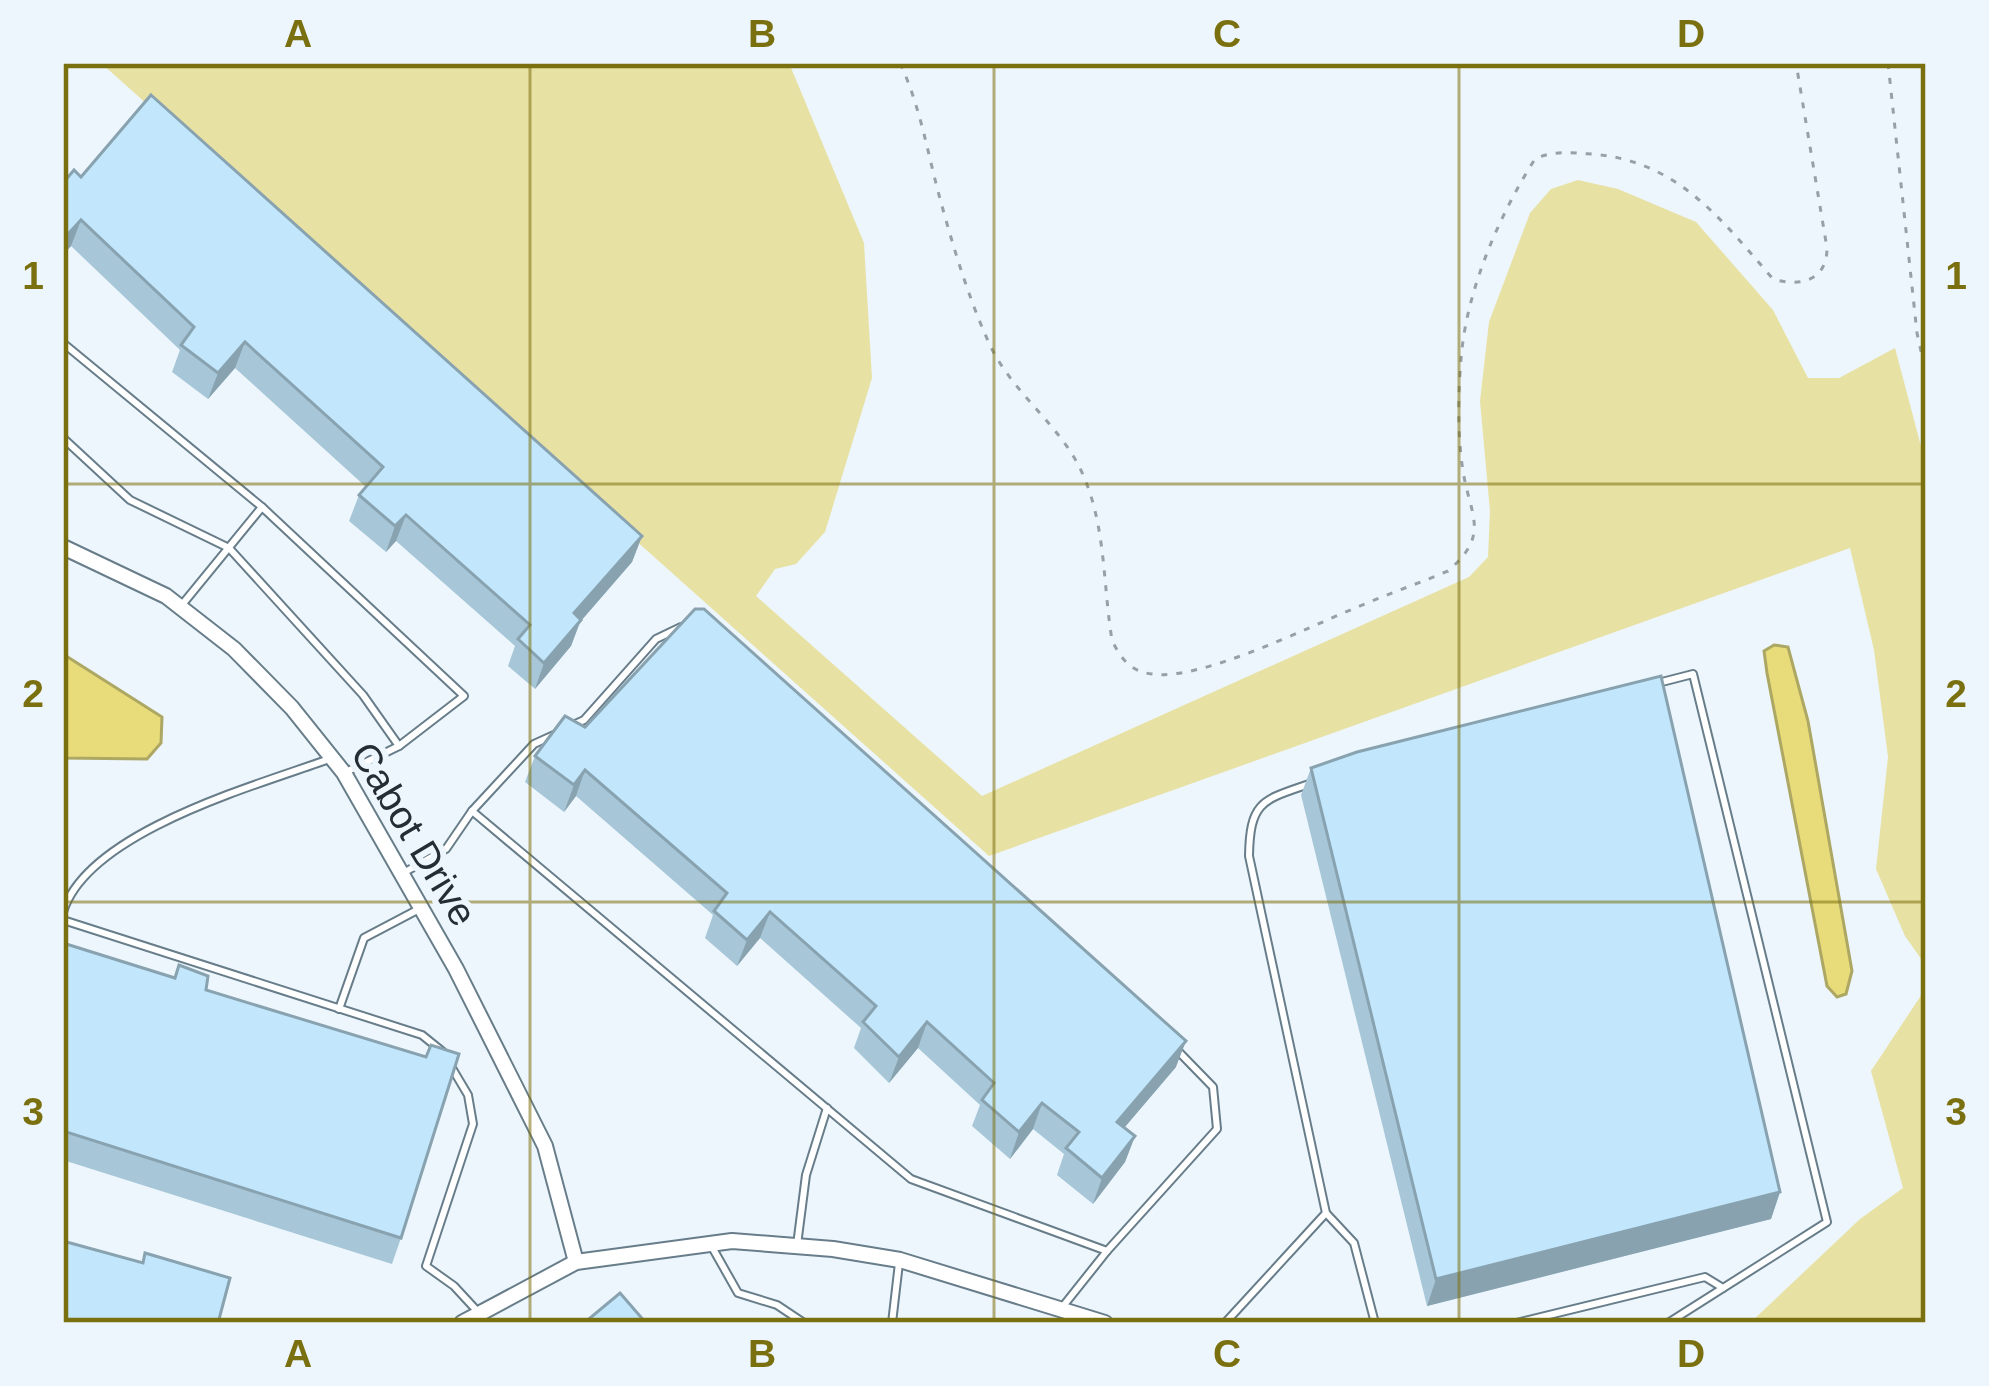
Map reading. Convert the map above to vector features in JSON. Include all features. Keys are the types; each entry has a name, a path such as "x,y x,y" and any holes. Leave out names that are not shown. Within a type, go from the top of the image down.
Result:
{"street":[{"name":"Cabot Drive","path":"63,547 106,564 181,607 234,649 292,708 344,773 457,969 544,1146 576,1262"},
{"path":"462,1323 576,1262 732,1241 900,1260 1105,1323"}],"lane":[{"path":"63,343 262,507 464,696 399,746 344,773"},
{"path":"63,438 130,500 229,548 363,695 399,746"},
{"path":"181,607 262,507"},
{"path":"402,874 446,849 472,811 533,744 584,720 656,639 679,627 692,628"},
{"path":"1647,686 1693,674 1827,1222 1668,1323"},
{"path":"332,758 161,821 70,889 63,916 439,1045 468,1095 472,1124 426,1266 454,1286 479,1314"},
{"path":"1329,777 1263,800 1250,821 1249,856 1326,1214 1354,1243 1375,1323"},
{"path":"472,811 911,1179 1106,1251"},
{"path":"339,1009 364,938 422,908"},
{"path":"1060,1311 1106,1251 1217,1129 1213,1088 1176,1049"},
{"path":"797,1246 806,1175 827,1108"},
{"path":"1225,1323 1326,1214"},
{"path":"710,1244 737,1293 776,1305 804,1323"},
{"path":"892,1323 900,1260"},
{"path":"1516,1323 1705,1277 1723,1288"}],"path":[{"path":"900,63 989,342 1016,387 1054,430 1084,476 1099,523 1112,640 1132,668 1168,675 1276,641 1448,571 1464,557 1476,528 1463,472 1462,351 1489,253 1535,159 1565,153 1643,163 1691,190 1723,218 1773,279 1801,283 1822,272 1827,248 1796,63"},
{"path":"1888,63 1917,333 1926,374"}],"shaded area":[{"path":"101,63 789,63 864,243 872,378 825,532 796,564 775,569 756,596 982,796 1469,577 1488,557 1490,511 1480,401 1489,322 1530,213 1551,189 1578,180 1618,189 1696,222 1773,310 1808,378 1839,378 1895,348 1926,465 1926,966 1905,936 1876,869 1888,757 1874,650 1850,548 989,856"},
{"path":"1774,645 1788,647 1808,721 1852,971 1846,994 1837,997 1827,986 1767,673 1764,651"},
{"path":"63,654 162,717 161,743 147,759 63,758"},
{"path":"1926,988 1926,1323 1750,1323 1860,1219 1903,1188 1871,1071"}],"building":[{"path":"151,95 642,536 574,613 581,620 544,663 518,639 530,625 406,515 395,526 359,495 383,467 245,342 218,373 181,345 194,327 81,220 68,234 63,229 63,183 74,170 81,177"},
{"path":"695,609 704,609 1186,1041 1117,1122 1135,1136 1102,1178 1066,1148 1079,1132 1042,1103 1019,1132 982,1100 994,1083 927,1022 899,1057 863,1022 876,1006 770,912 747,940 714,911 727,893 585,770 574,785 535,756 565,716 585,727"},
{"path":"1661,676 1780,1192 1436,1279 1311,768 1357,752"},
{"path":"63,943 175,978 179,965 208,976 206,990 426,1057 431,1045 459,1054 401,1238 63,1131"},
{"path":"63,1241 143,1263 145,1253 230,1278 218,1323 63,1323"},
{"path":"620,1293 646,1323 584,1323"}]}
